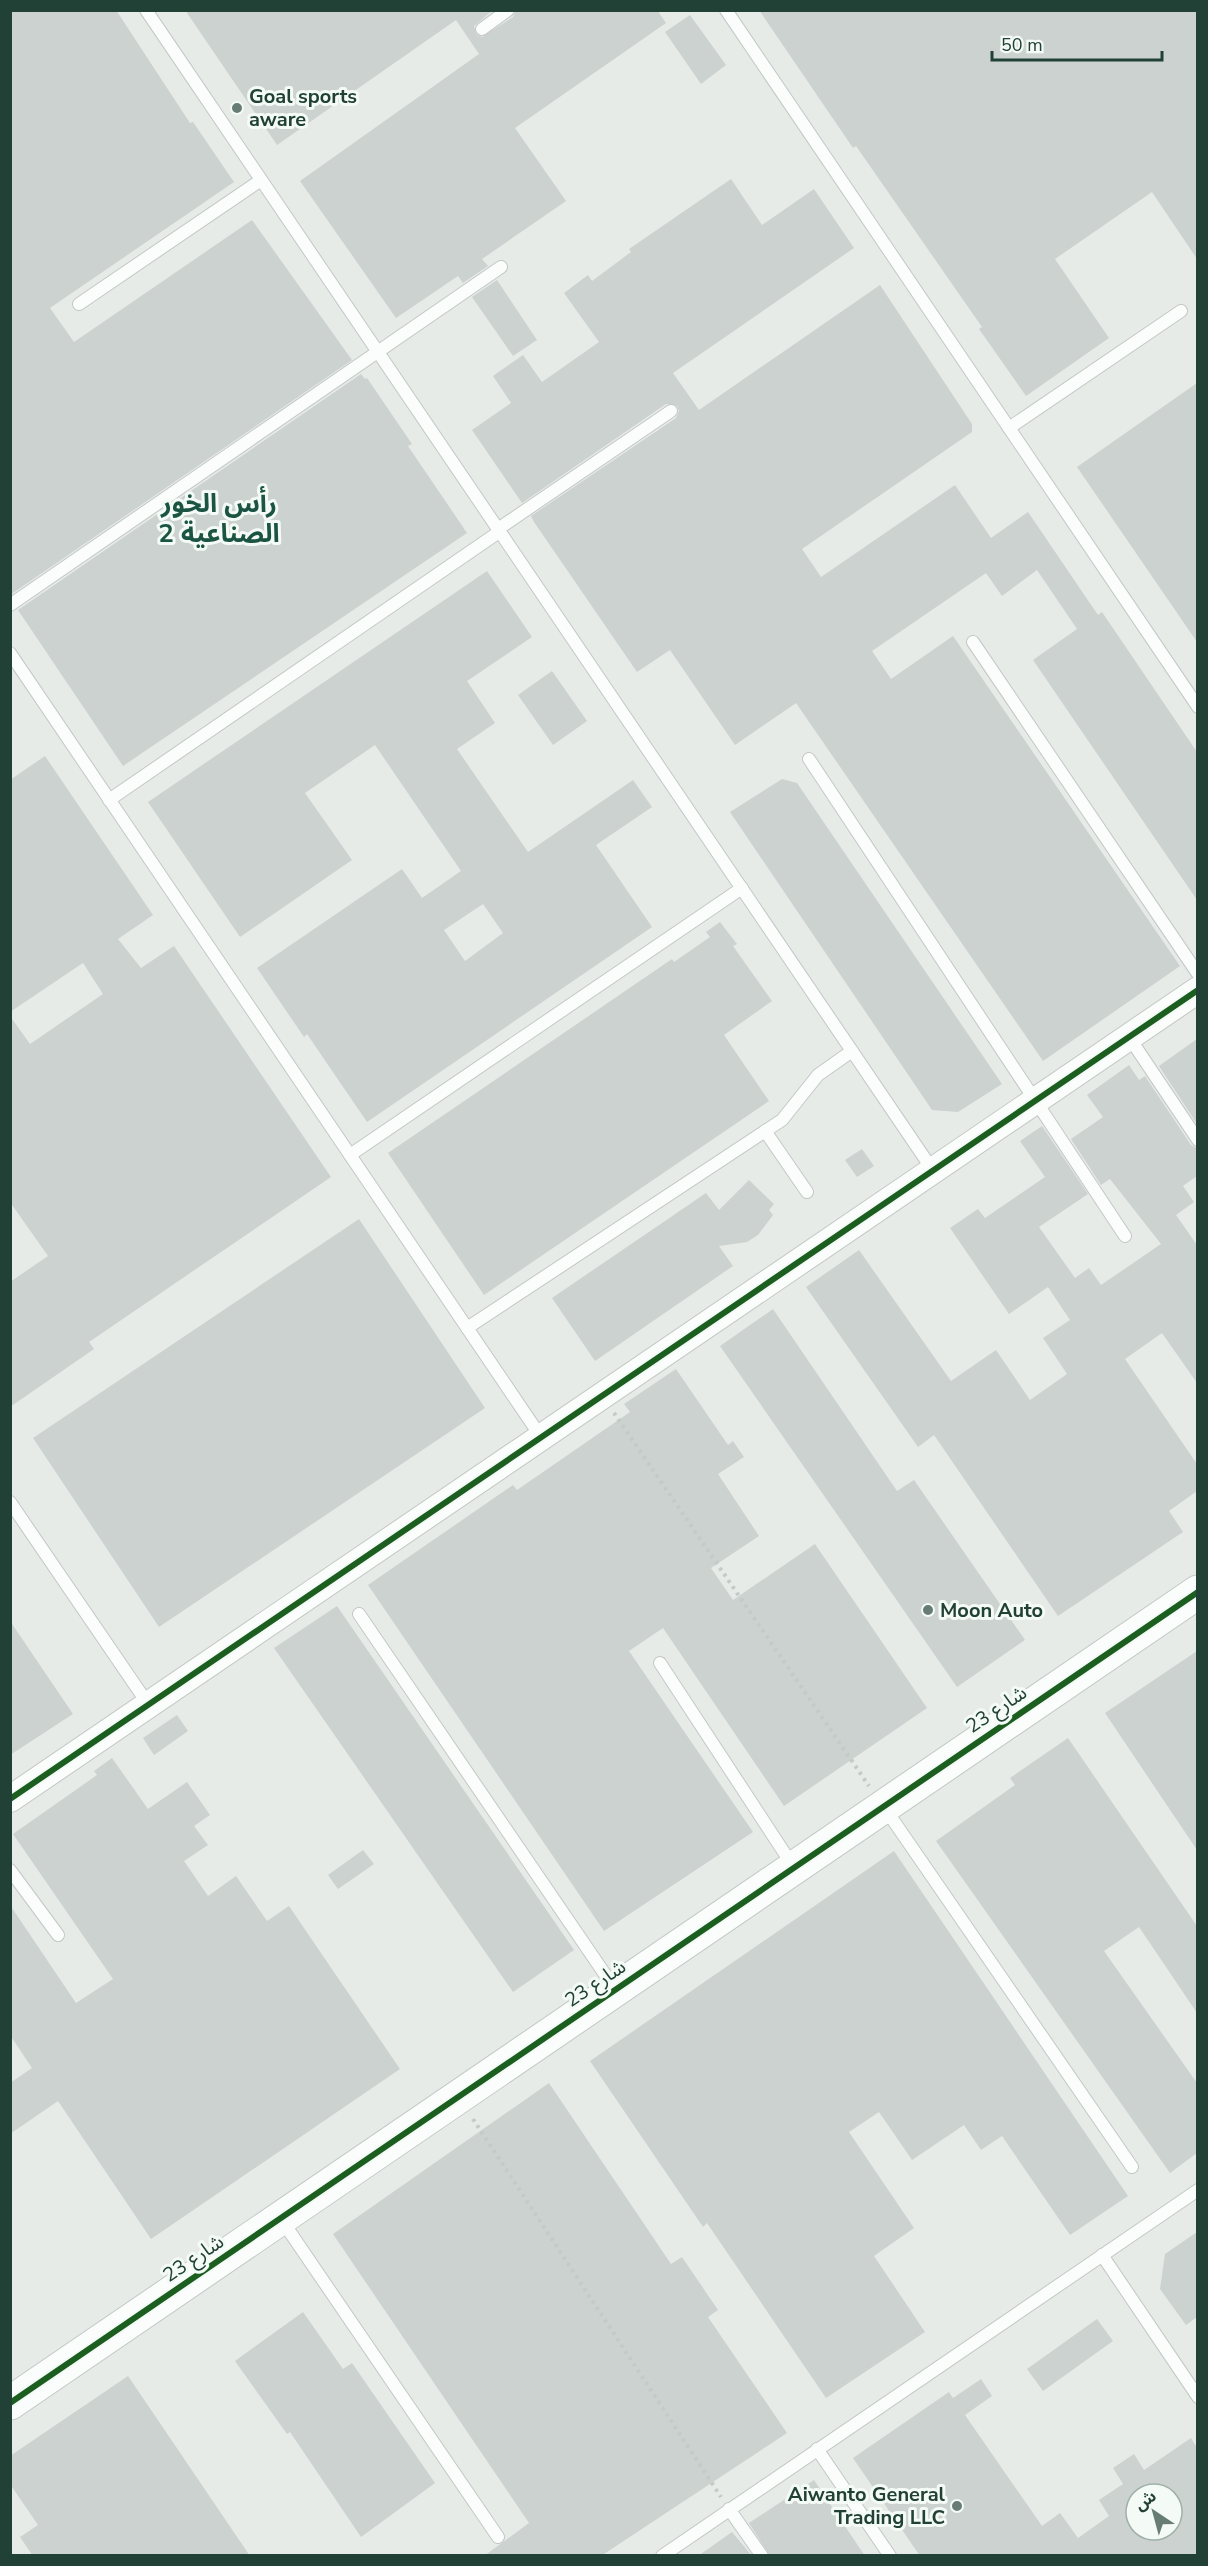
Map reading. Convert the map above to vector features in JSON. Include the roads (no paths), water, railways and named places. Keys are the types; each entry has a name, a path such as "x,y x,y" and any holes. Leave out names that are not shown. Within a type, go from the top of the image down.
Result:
{"street":[{"path":"10,1799 1197,990"},
{"name":"شارع 23","path":"14,2394 280,2218 1197,1592"}],"lane":[{"path":"146,10 932,1169"},
{"path":"482,29 508,10"},
{"path":"726,10 1197,707"},
{"path":"79,304 261,180"},
{"path":"10,605 501,267"},
{"path":"1009,428 1181,311"},
{"path":"109,800 671,411"},
{"path":"974,642 1197,974"},
{"path":"10,654 541,1437"},
{"path":"809,759 1125,1236"},
{"path":"350,1155 742,888"},
{"path":"1130,1037 1197,1140"},
{"path":"467,1328 789,1114 818,1075 852,1051"},
{"path":"765,1131 807,1192"},
{"path":"10,1502 148,1704"},
{"path":"359,1614 615,1989"},
{"path":"660,1663 794,1867"},
{"path":"883,1806 1132,2167"},
{"path":"10,1870 58,1935"},
{"path":"662,2556 1197,2190"},
{"path":"280,2218 498,2537"},
{"path":"1102,2255 1197,2397"},
{"path":"817,2449 890,2556"},
{"path":"729,2509 762,2556"}],"place":[{"name":"Goal sports aware","path":"237,108"},
{"name":"Moon Auto","path":"928,1610"},
{"name":"Aiwanto General Trading LLC","path":"957,2506"}],"district":[{"name":"رأس الخور الصناعية 2","path":"219,518"}]}
